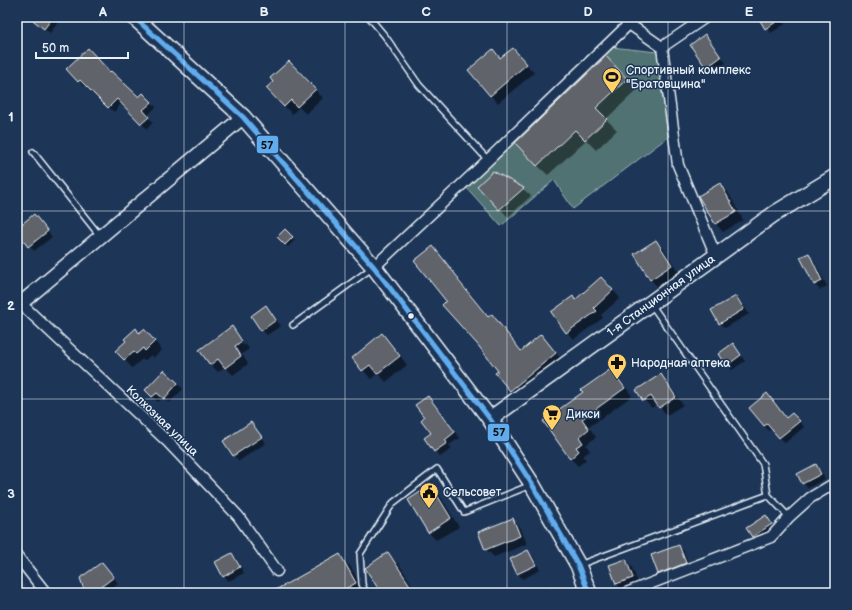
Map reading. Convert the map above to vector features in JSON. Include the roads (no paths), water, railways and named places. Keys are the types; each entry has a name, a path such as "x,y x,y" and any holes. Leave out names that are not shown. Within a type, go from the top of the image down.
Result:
{"main road":[{"path":"134,17 243,118 374,267 490,419 532,484 578,565 590,593"},
{"name":"1-я Станционная улица","path":"490,419 774,214 835,177"}],"street":[{"path":"662,47 706,17"},
{"path":"374,267 490,161 628,20 662,47 678,165 716,256"},
{"path":"18,303 243,118"},
{"name":"Колхозная улица","path":"18,303 168,442 238,516 277,571"},
{"path":"626,593 771,537 789,516 810,498 835,483"},
{"path":"17,556 46,593"}],"lane":[{"path":"369,17 385,36 419,85 490,161"},
{"path":"33,152 101,236"},
{"path":"294,325 374,267"},
{"path":"650,303 764,464 768,495 789,516"},
{"path":"366,593 362,584 360,554 393,503 437,469 464,512 532,484"},
{"path":"578,565 768,495"}],"place":[{"name":"Спортивный комплекс \"Братовщина\"","path":"612,94"},
{"name":"Народная аптека","path":"617,380"},
{"name":"Дикси","path":"552,431"},
{"name":"Сельсовет","path":"429,509"}]}
